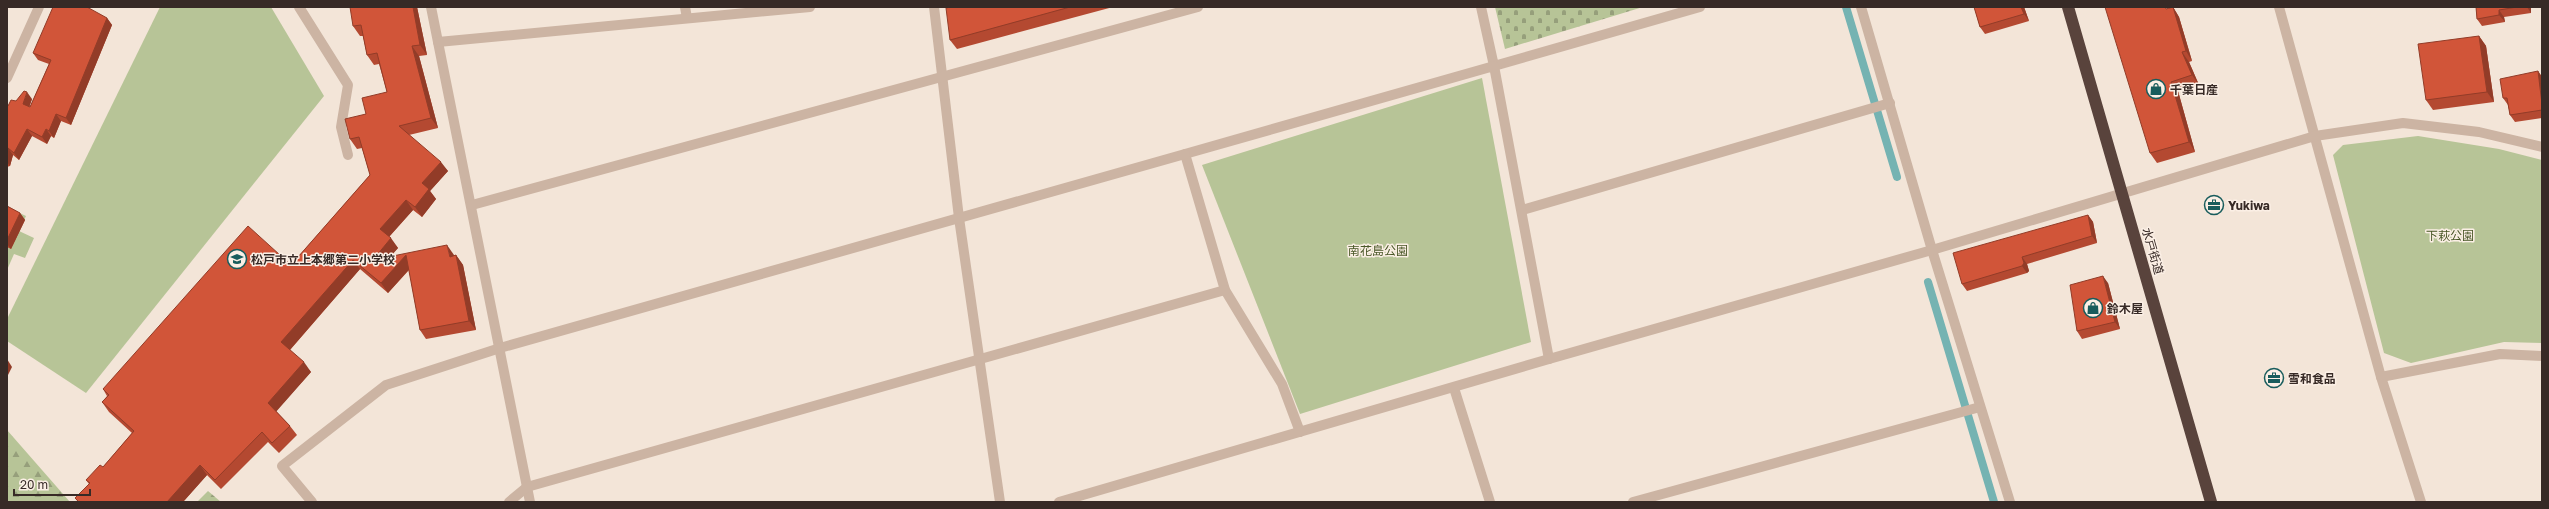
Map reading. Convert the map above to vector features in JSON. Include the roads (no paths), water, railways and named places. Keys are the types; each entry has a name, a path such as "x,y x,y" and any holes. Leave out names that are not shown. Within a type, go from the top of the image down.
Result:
{"highway":[{"name":"水戸街道","path":"2068,7 2211,502"}],"street":[{"path":"7,78 39,7"},
{"path":"299,7 348,85 341,127 348,154"},
{"path":"431,7 472,205 530,502"},
{"path":"685,7 687,18"},
{"path":"438,42 810,7"},
{"path":"934,7 959,218 981,360 1000,502"},
{"path":"472,205 1198,7"},
{"path":"1481,7 1522,210 1549,359"},
{"path":"1861,7 1932,250 2010,502"},
{"path":"2279,7 2381,376 2421,502"},
{"path":"312,502 282,466 386,385 500,348 1696,8"},
{"path":"1522,210 1890,103"},
{"path":"1060,502 1549,359 1932,250 2315,136 2403,123 2479,132 2542,148"},
{"path":"1185,154 1225,290 1282,384 1300,432"},
{"path":"509,502 527,487 1225,290"},
{"path":"2381,376 2500,354 2542,356"},
{"path":"1454,388 1490,502"},
{"path":"1632,502 1980,407"}],"waterway":[{"path":"1846,7 1897,177"},
{"path":"1928,282 1994,502"}],"place":[{"name":"千葉日産","path":"2156,89"},
{"name":"Yukiwa","path":"2214,205"},
{"name":"松戸市立上本郷第二小学校","path":"237,259"},
{"name":"鈴木屋","path":"2093,308"},
{"name":"雪和食品","path":"2274,378"}],"park label":[{"name":"下萩公園","path":"2450,235"},
{"name":"南花島公園","path":"1378,250"}]}
